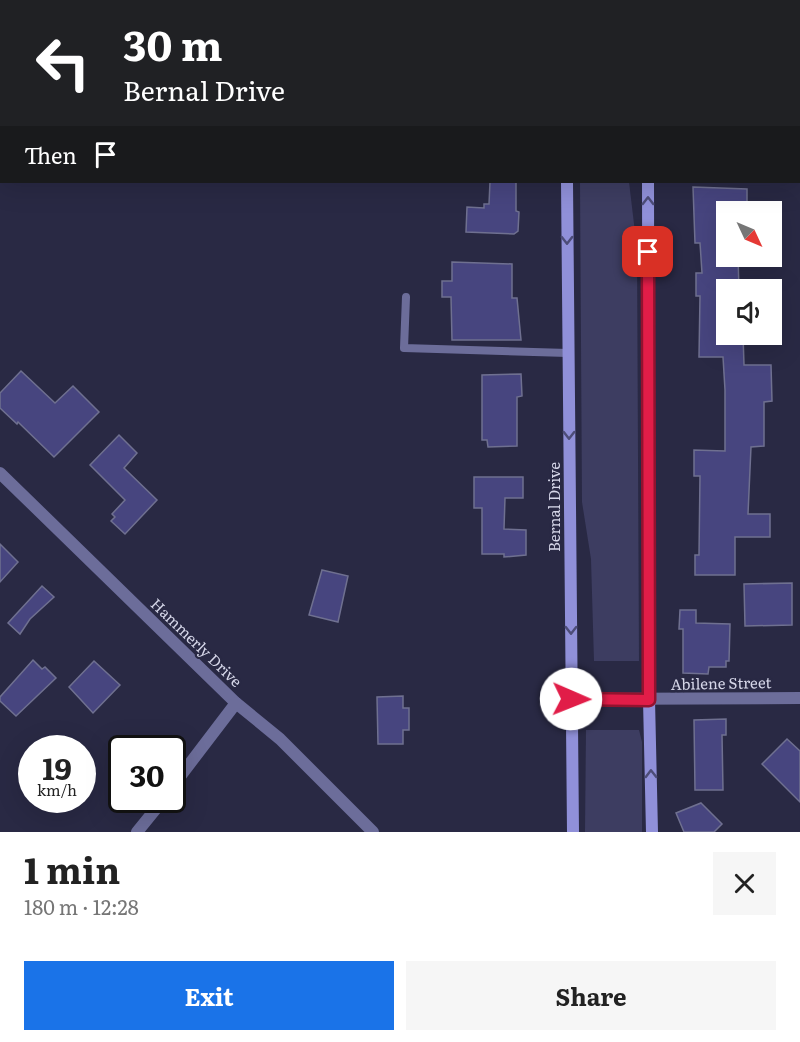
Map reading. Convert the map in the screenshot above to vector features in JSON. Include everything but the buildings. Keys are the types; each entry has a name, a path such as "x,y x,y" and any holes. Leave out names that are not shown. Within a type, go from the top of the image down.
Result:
{"street":[{"name":"Bernal Drive","path":"567,183 573,832"},
{"path":"648,183 649,700 652,832"},
{"name":"Hammerly Drive","path":"0,473 236,703 280,739 373,832"},
{"name":"Abilene Street","path":"571,699 800,698"},
{"path":"186,769 236,703"},
{"path":"137,832 152,813"}],"lane":[{"path":"406,297 404,348 568,353"}],"shaded area":[{"path":"580,183 629,183 637,249 639,661 594,661 591,559 582,502"},
{"path":"586,730 639,730 642,742 642,832 585,832"}],"route":[{"path":"571,699 649,700 648,252"}]}
